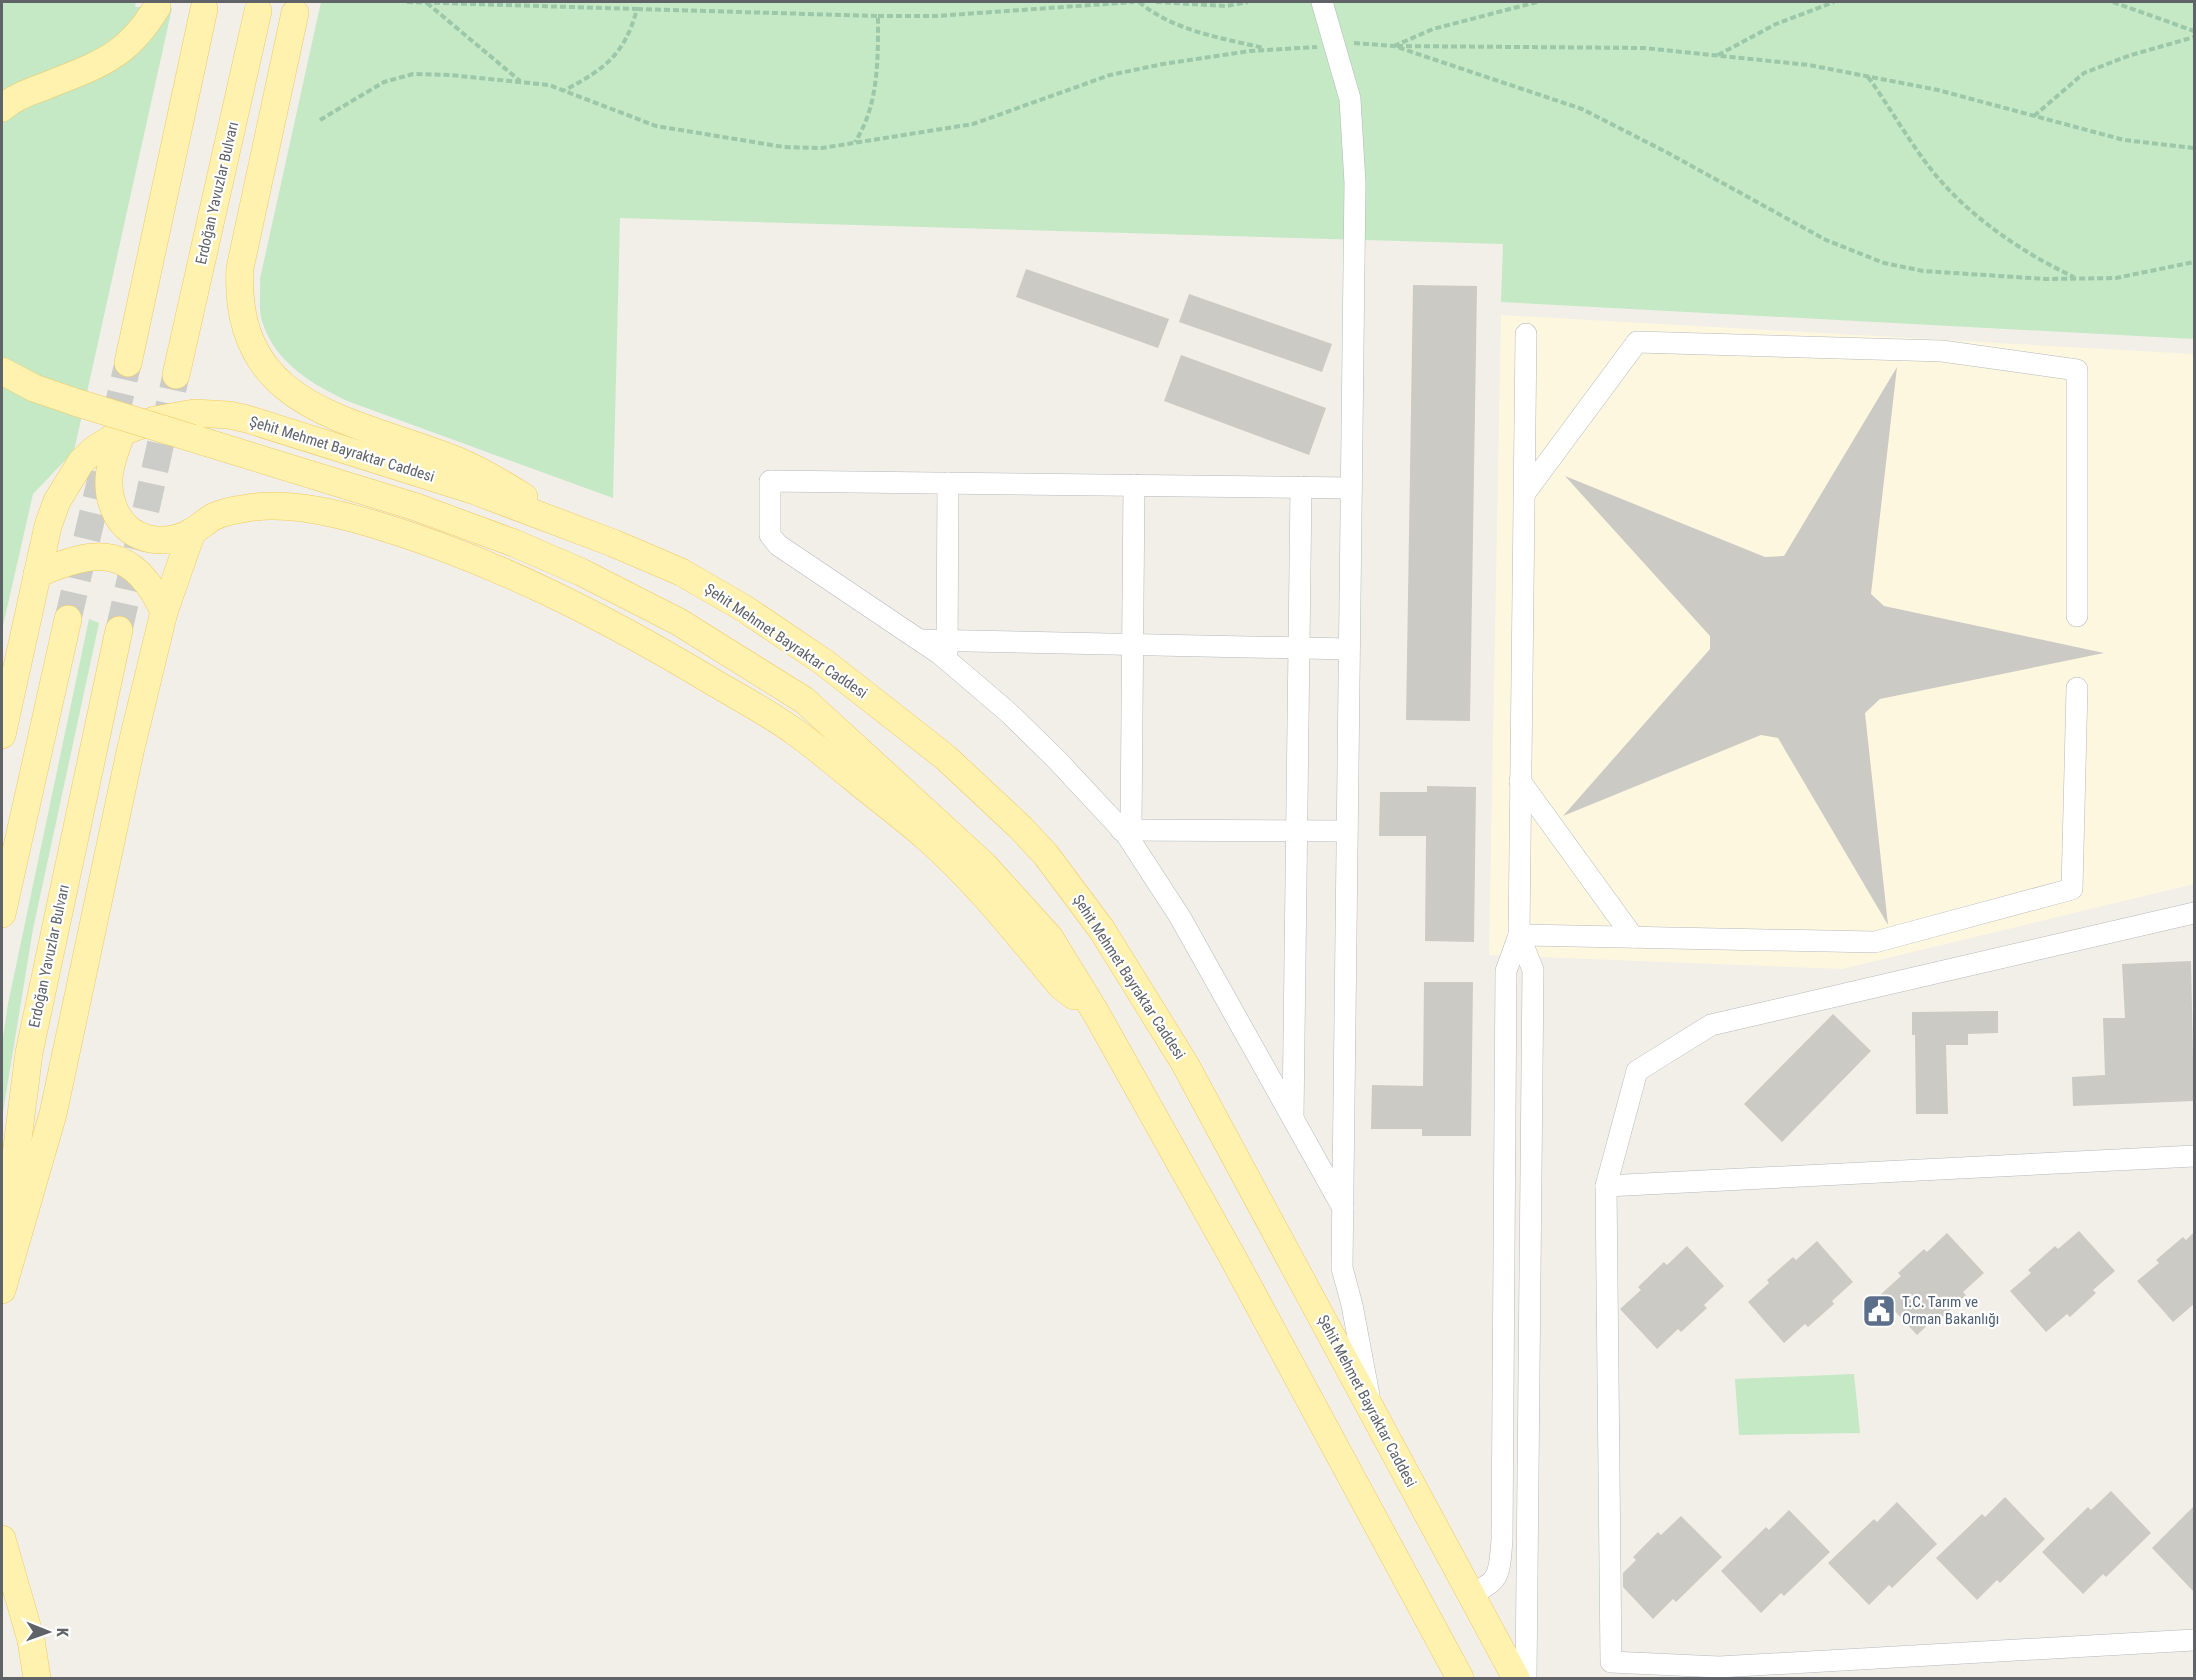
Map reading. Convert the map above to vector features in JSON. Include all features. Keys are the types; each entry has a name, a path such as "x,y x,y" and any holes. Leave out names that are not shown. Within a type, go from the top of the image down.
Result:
{"main road":[{"path":"2,108 26,93 86,71 122,51 147,24 157,7"},
{"path":"128,363 204,9"},
{"name":"Erdoğan Yavuzlar Bulvarı","path":"176,375 258,11"},
{"path":"295,13 240,268 240,304 245,330 254,350 280,384 316,409 466,465 492,477 577,528"},
{"path":"2,371 34,388 78,403 193,425 544,555 679,622 804,700 984,865 1050,938 1096,1013 1238,1266 1460,1678"},
{"name":"Şehit Mehmet Bayraktar Caddesi","path":"193,425 228,415 280,429 475,491 648,557 708,586 825,663 945,757 998,805 1046,855 1102,930 1185,1064 1516,1678"},
{"path":"2,735 48,526 68,478 95,449 122,432 155,420 193,425"},
{"path":"122,432 106,483 111,504 121,523 135,535 155,541 192,532 213,518 234,510 258,507 296,507 334,514 440,546 491,565 599,616 796,732 929,840 990,901 1061,986 1096,1013"},
{"path":"2,1290 52,1114 130,752 164,612 180,560 192,532"},
{"path":"37,574 74,559 94,556 124,562 149,582 164,612"},
{"path":"2,914 68,619"},
{"name":"Erdoğan Yavuzlar Bulvarı","path":"2,1285 31,1042 119,630"},
{"path":"2,1539 31,1640 37,1678"}],"street":[{"path":"1322,2 1336,43 1350,99 1355,183 1342,1268 1352,1305 1371,1410"},
{"path":"1469,1594 1489,1587 1496,1579 1502,1540 1506,971 1519,935 1526,334"},
{"path":"1525,493 1637,342 1942,351 2077,370 2077,615"},
{"path":"1349,649 1133,644 947,650 920,640 778,545 770,535 770,481 1351,488"},
{"path":"948,483 947,650 1126,830 1180,918 1343,1208"},
{"path":"1126,830 1133,644 1134,485"},
{"path":"1293,1119 1301,487"},
{"path":"1519,935 1875,942 2072,889 2077,688"},
{"path":"1520,781 1633,937"},
{"path":"1126,830 1347,831"},
{"path":"2194,914 1711,1025 1637,1071 1606,1186 1611,1662 1719,1667 2194,1640"},
{"path":"1519,935 1533,970 1526,1678"},
{"path":"1606,1186 2194,1156"}],"path":[{"path":"407,2 878,16 936,16 1134,2"},
{"path":"427,2 451,26 489,53 520,81"},
{"path":"1139,2 1156,16 1176,24 1204,34 1271,50"},
{"path":"1156,2 1226,6 1248,2"},
{"path":"1394,46 1433,29 1537,2"},
{"path":"1718,55 1776,24 1834,2"},
{"path":"2114,2 2194,31"},
{"path":"564,91 611,61 631,31 637,9"},
{"path":"855,143 865,128 874,94 878,16"},
{"path":"2034,116 2084,73 2128,56 2194,37"},
{"path":"320,120 384,82 413,74 490,77 549,85 656,126 730,140 784,147 822,148 973,124 1110,75 1203,57 1317,47 1336,43 1394,46 1644,48 1809,65 1938,90 2124,140 2194,148"},
{"path":"1394,46 1582,109 1668,153 1826,240 1884,263 1923,271 2077,279 2116,278 2194,262"},
{"path":"1868,76 1950,191 1981,218 2025,249 2050,266 2077,279"}],"shaded area":[{"path":"1501,315 2194,354 2194,884 1842,969 1489,955"}],"green space":[{"path":"2,2 136,2 135,7 172,8 74,451 33,494 2,630"},
{"path":"321,2 2194,2 2194,339 1501,302 1503,244 620,218 613,498 336,396 297,371 276,349 268,336 261,316 260,279"},
{"path":"89,619 99,623 33,929 2,1118 2,1044 8,1004"},
{"path":"1854,1374 1860,1433 1739,1435 1735,1379"}],"building":[{"path":"1026,269 1169,319 1158,348 1016,297"},
{"path":"1413,285 1477,286 1470,721 1406,720"},
{"path":"1189,294 1332,344 1322,372 1179,322"},
{"path":"1181,355 1326,408 1309,455 1164,401"},
{"path":"1897,367 1871,594 1884,606 2104,653 1880,699 1865,713 1888,925 1778,738 1761,735 1563,816 1710,649 1710,636 1565,476 1765,557 1784,556"},
{"path":"1427,786 1476,787 1474,942 1425,941 1426,836 1379,836 1380,792 1427,792"},
{"path":"2191,961 2194,1101 2073,1106 2072,1077 2105,1075 2103,1018 2125,1018 2122,964"},
{"path":"1424,982 1473,982 1471,1136 1422,1136 1422,1129 1371,1129 1372,1085 1423,1086"},
{"path":"1998,1011 1998,1033 1968,1034 1968,1045 1946,1045 1948,1114 1916,1114 1915,1035 1912,1035 1912,1012"},
{"path":"1833,1014 1871,1051 1782,1142 1744,1104"},
{"path":"2079,1231 2115,1271 2093,1290 2096,1293 2070,1317 2067,1314 2046,1332 2010,1291 2031,1273 2028,1270 2055,1246 2058,1249"},
{"path":"2194,1232 2194,1304 2173,1322 2137,1281 2159,1263 2156,1260 2183,1237 2186,1240"},
{"path":"1947,1233 1984,1273 1963,1292 1966,1295 1940,1319 1937,1316 1917,1335 1880,1295 1901,1276 1898,1273 1924,1249 1927,1252"},
{"path":"1817,1241 1853,1282 1832,1301 1834,1304 1808,1327 1805,1324 1784,1343 1748,1302 1769,1283 1767,1280 1793,1257 1796,1260"},
{"path":"1687,1246 1724,1286 1704,1305 1707,1308 1681,1332 1678,1329 1657,1349 1620,1309 1641,1290 1638,1287 1664,1262 1667,1265"},
{"path":"2111,1491 2151,1533 2106,1577 2103,1574 2083,1594 2042,1552 2088,1507 2091,1510"},
{"path":"2005,1497 2045,1539 2000,1583 1997,1580 1977,1600 1936,1558 1982,1514 1985,1517"},
{"path":"1897,1502 1937,1544 1892,1588 1889,1585 1869,1605 1828,1563 1874,1519 1877,1522"},
{"path":"2194,1506 2194,1592 2152,1548"},
{"path":"1789,1510 1830,1552 1784,1596 1781,1593 1761,1613 1721,1571 1766,1527 1769,1530"},
{"path":"1681,1516 1722,1557 1676,1602 1673,1599 1653,1619 1623,1587 1623,1573 1636,1560 1633,1557 1658,1532 1661,1535"}],"tunnel":[{"path":"68,619 128,363"},
{"path":"119,630 176,375"}],"place":[{"name":"T.C. Tarım ve Orman Bakanlığı","path":"1879,1311"}]}
